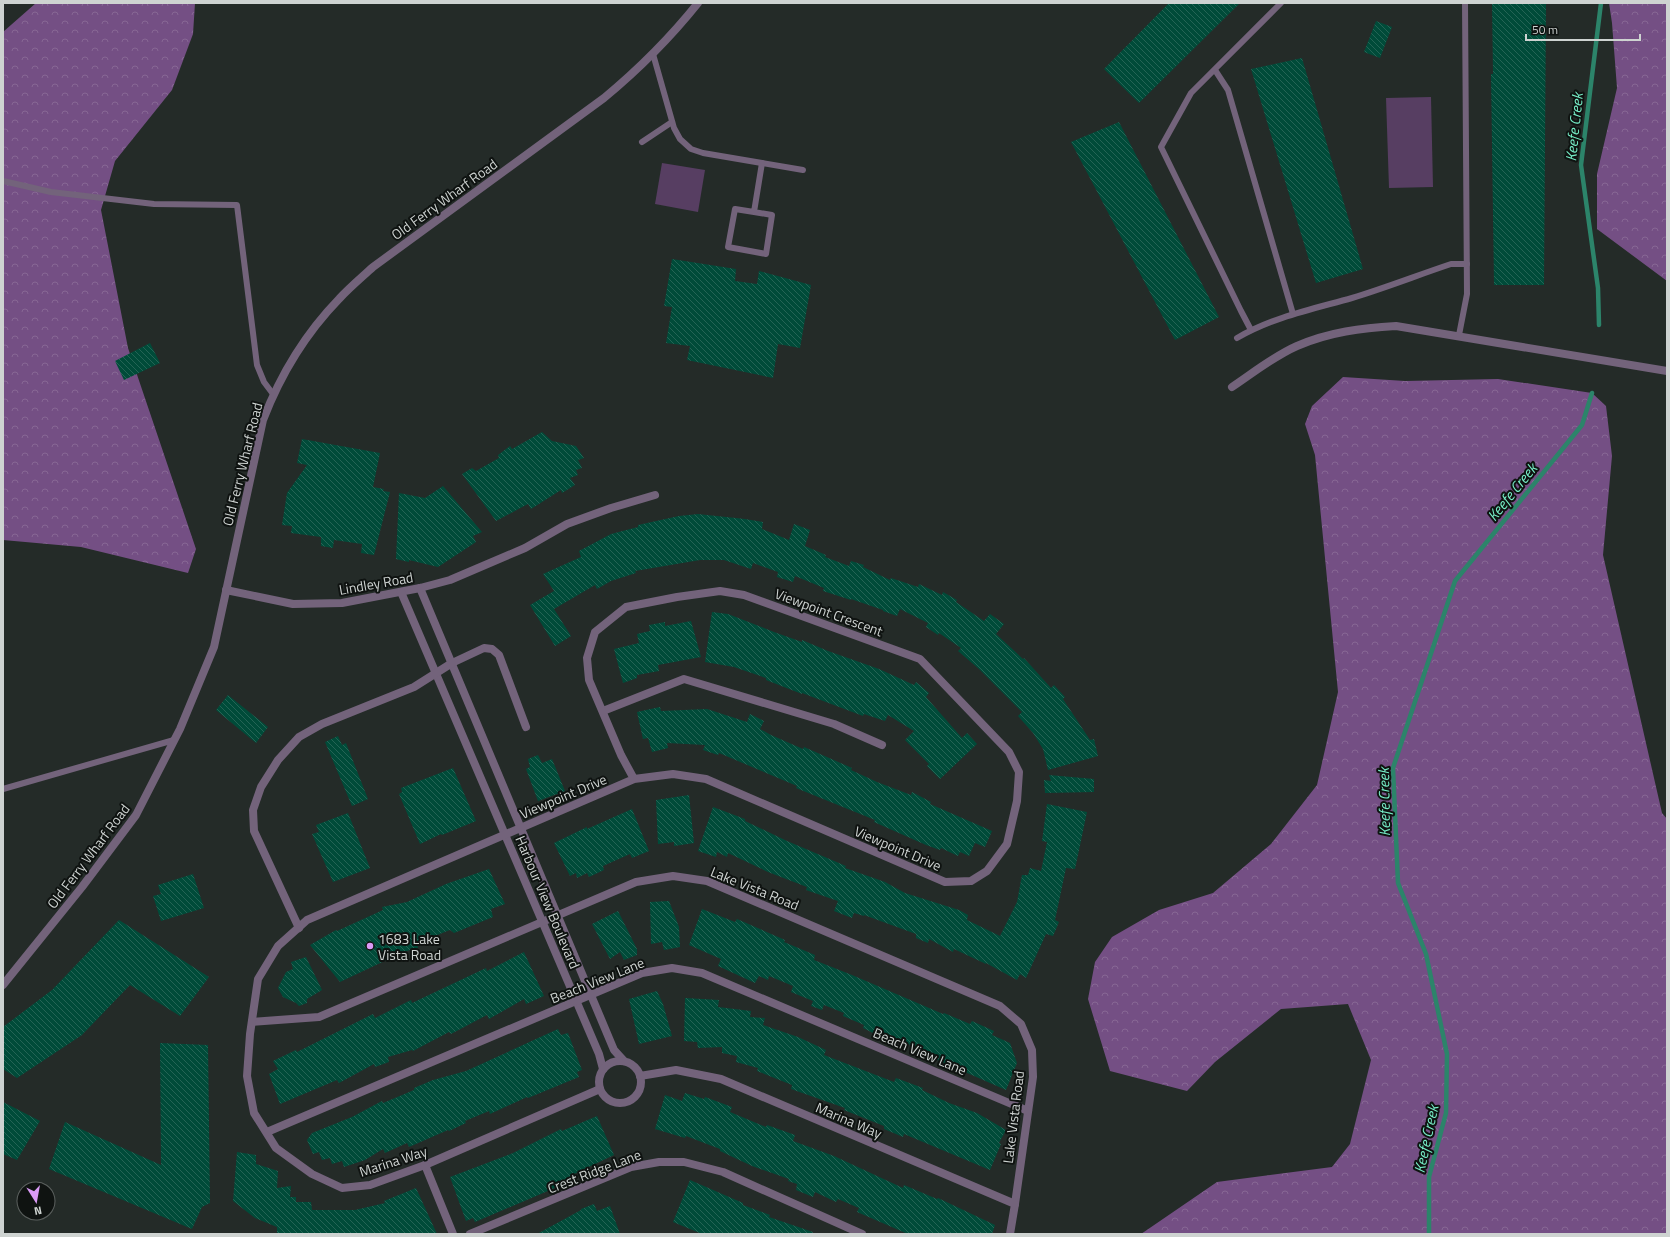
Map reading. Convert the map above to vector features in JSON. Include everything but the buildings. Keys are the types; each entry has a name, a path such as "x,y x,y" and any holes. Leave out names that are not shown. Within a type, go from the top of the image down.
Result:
{"street":[{"name":"Old Ferry Wharf Road","path":"3,985 136,816 174,740 214,647 263,420 273,394 287,366 321,319 339,299 372,268 604,98 627,79 653,54 698,3"},
{"path":"1232,387 1296,346 1326,335 1362,328 1396,326 1459,335 1667,371"},
{"name":"Lindley Road","path":"226,590 294,604 342,603 420,588 450,580 525,548 568,524 611,508 655,495"},
{"name":"Harbour View Boulevard","path":"420,588 614,1050 624,1062"},
{"name":"Viewpoint Crescent","path":"634,779 621,755 589,680 587,658 595,632 626,607 720,591 744,595 920,659 1009,752 1019,772 1017,801 1007,844 987,871 971,881 945,882"},
{"name":"Harbour View Boulevard","path":"401,592 577,1001 599,1054 603,1069"},
{"path":"299,928 254,832 253,810 261,787 278,760 299,737 322,724 414,687 435,672 484,648 492,649 499,655 526,727"},
{"path":"603,711 684,678 834,724 882,745"},
{"name":"Viewpoint Drive","path":"252,1022 258,979 278,946 307,920 634,779 673,774 706,779 945,882"},
{"name":"Lake Vista Road","path":"252,1022 318,1017 636,882 673,876 707,881 1000,1006 1021,1024 1032,1050 1033,1077 1015,1204"},
{"name":"Beach View Lane","path":"267,1132 642,973 672,968 702,973 1028,1111"},
{"name":"Marina Way","path":"252,1022 247,1076 254,1113 276,1148 312,1174 342,1188 370,1185 425,1165 600,1089"},
{"path":"616,1061 624,1062 631,1064 637,1069 640,1076 640,1088 635,1097 629,1101 616,1103 603,1095 600,1089 600,1076 603,1069 610,1064 616,1061"},
{"name":"Marina Way","path":"640,1076 676,1070 721,1079 1015,1204"},
{"name":"Crest Ridge Lane","path":"470,1234 631,1167 665,1162 684,1162 723,1172 862,1234"},
{"path":"425,1165 453,1234"},
{"path":"1010,1234 1015,1204"}],"lane":[{"path":"1251,330 1161,147 1191,94 1280,3"},
{"path":"1459,335 1468,294 1465,3"},
{"path":"653,54 672,122 680,140 691,149 803,170"},
{"path":"1214,70 1228,90 1293,314"},
{"path":"642,142 672,122"},
{"path":"754,212 762,163"},
{"path":"3,181 50,192 154,204 237,205 257,365 264,382 273,394"},
{"path":"735,209 754,212 772,215 766,254 728,247 735,209"},
{"path":"1237,338 1251,330 1293,314 1354,297 1451,264 1467,264"},
{"path":"3,789 174,740"}],"shaded area":[{"path":"1431,97 1433,187 1389,188 1386,98"},
{"path":"662,163 705,170 698,212 655,204"}],"green space":[{"path":"36,3 195,3 193,34 172,90 115,161 101,210 128,348 196,549 188,573 81,547 3,540 3,32"},
{"path":"1609,3 1667,3 1667,281 1597,229 1597,174 1617,88"},
{"path":"1343,377 1405,381 1498,379 1592,393 1606,406 1612,456 1603,555 1662,813 1667,819 1667,1234 1141,1234 1217,1182 1332,1167 1350,1144 1371,1060 1348,1004 1281,1009 1215,1062 1187,1091 1110,1071 1088,999 1095,962 1112,937 1159,910 1213,893 1271,844 1317,785 1338,692 1315,455 1305,424 1312,406"}],"waterway":[{"name":"Keefe Creek","path":"1599,325 1598,288 1581,165 1601,3"},
{"name":"Keefe Creek","path":"1429,1234 1429,1177 1446,1113 1447,1054 1426,954 1398,883 1393,768 1455,581 1582,425 1592,393"}],"place":[{"name":"1683 Lake Vista Road","path":"370,946"}]}
